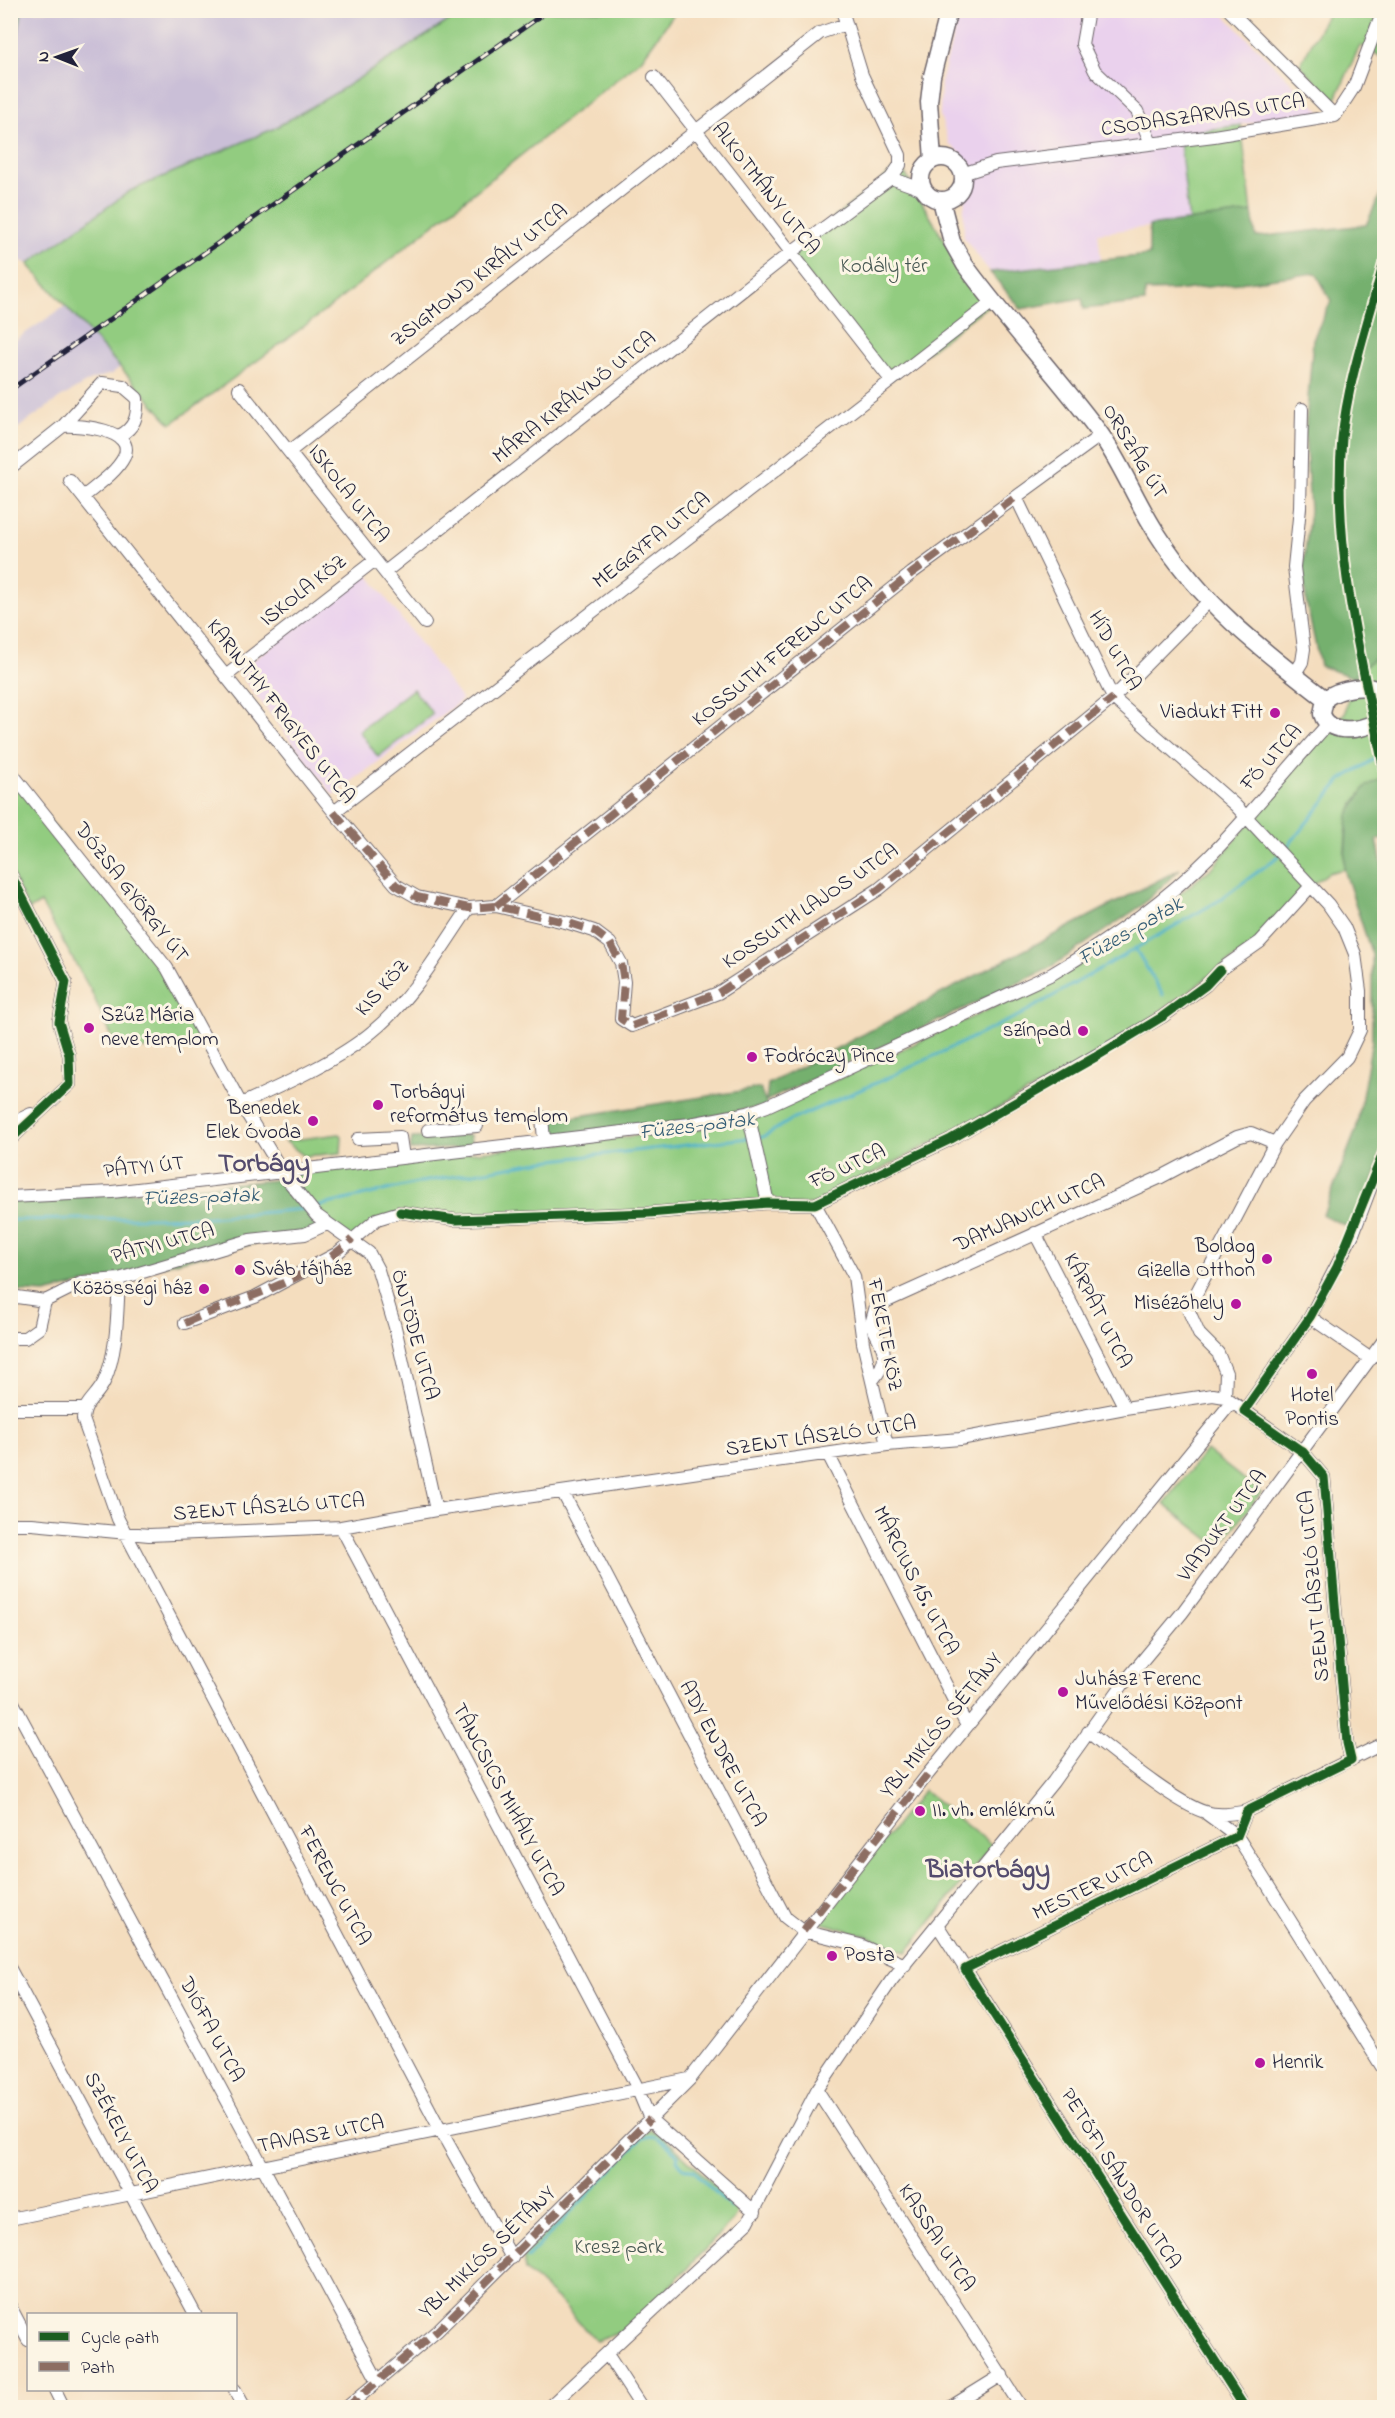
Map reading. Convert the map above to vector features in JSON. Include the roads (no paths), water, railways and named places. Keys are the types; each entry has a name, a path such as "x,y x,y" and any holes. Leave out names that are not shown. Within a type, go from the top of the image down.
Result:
{"main road":[{"path":"933,160 929,102 932,76 949,10"},
{"path":"947,159 959,167 962,174 961,188 957,194 941,200 930,196 921,183 923,170 933,160 947,159"},
{"name":"ORSZÁG ÚT","path":"941,200 952,242 965,265 1101,435 1158,536 1209,601 1250,641 1325,699"},
{"path":"1384,693 1374,687 1368,687 1334,694 1325,699 1321,710 1327,724 1344,729 1375,722 1384,716"}],"street":[{"path":"842,10 846,24"},
{"path":"1088,10 1082,44 1095,70 1137,111 1151,143"},
{"path":"1229,10 1335,116"},
{"name":"CSODASZARVAS UTCA","path":"962,174 996,163 1269,128 1335,116 1354,87 1383,10"},
{"name":"ZSIGMOND KIRÁLY UTCA","path":"289,452 820,33 846,24"},
{"name":"MÁRIA KIRÁLYNŐ UTCA","path":"385,573 790,253 891,178 900,165 900,154 875,106 846,24"},
{"name":"ALKOTMÁNY UTCA","path":"654,77 891,380"},
{"path":"891,178 924,190"},
{"name":"MEGGYFA UTCA","path":"334,812 994,301"},
{"path":"10,468 63,426 102,383 115,383 137,398 137,418 129,431 119,436"},
{"name":"ISKOLA UTCA","path":"239,389 425,623"},
{"path":"1294,675 1302,662 1304,649 1294,567 1300,507 1302,410"},
{"path":"63,426 105,431 119,436 125,446 124,458 83,497"},
{"name":"KOSSUTH FERENC UTCA","path":"496,906 904,580 1101,435"},
{"name":"KARINTHY FRIGYES UTCA","path":"70,481 334,812 396,885 417,897 469,908 496,906"},
{"name":"HÍD UTCA","path":"1016,496 1113,698 1245,817"},
{"name":"ISKOLA KÖZ","path":"227,675 375,560"},
{"name":"KOSSUTH LAJOS UTCA","path":"496,906 569,922 594,931 610,943 621,963 624,982 621,1019 625,1024 638,1024 718,993 879,889 1113,698 1209,601"},
{"name":"FŐ UTCA","path":"282,1172 690,1124 748,1113 1030,984 1088,953 1176,888 1245,817 1327,724"},
{"name":"DÓZSA GYÖRGY ÚT","path":"10,771 166,968 241,1104 282,1172"},
{"name":"FŐ UTCA","path":"185,1323 255,1297 336,1254 377,1219 400,1212 456,1220 649,1213 768,1203 815,1204 951,1139 1162,1017 1206,985 1220,970 1260,942 1311,886 1245,817"},
{"path":"10,873 66,982 59,1022 69,1055 70,1084 40,1109 10,1140"},
{"path":"1228,1400 1226,1373 1218,1353 1199,1334 1188,1309 1275,1143 1304,1101 1347,1057 1360,1029 1360,992 1355,954 1344,927 1311,886"},
{"name":"KIS KÖZ","path":"241,1104 295,1079 373,1031 408,996 469,908"},
{"path":"10,1125 40,1109"},
{"path":"748,1113 768,1203"},
{"path":"542,1117 544,1140"},
{"path":"428,1130 477,1126"},
{"name":"DAMJANICH UTCA","path":"872,1381 883,1368 885,1350 871,1324 876,1306 1161,1177 1237,1137 1251,1134 1275,1143"},
{"path":"358,1139 400,1137 403,1157"},
{"path":"1244,1411 1310,1317 1353,1234 1383,1155"},
{"name":"PÁTYI ÚT","path":"10,1197 112,1192 282,1172"},
{"name":"ÖNTÖDE UTCA","path":"282,1172 316,1215 369,1253 378,1270 395,1327 436,1510"},
{"name":"FEKETE KÖZ","path":"815,1204 854,1276 863,1343 886,1446"},
{"name":"PÁTYI UTCA","path":"45,1301 83,1282 119,1279 250,1239 305,1234 327,1224"},
{"name":"KÁRPÁT UTCA","path":"1035,1233 1125,1408"},
{"path":"10,1409 84,1409 103,1384 114,1349 119,1279"},
{"path":"10,1296 45,1301 39,1328 25,1338 10,1338"},
{"path":"1310,1317 1371,1359"},
{"name":"VIADUKT UTCA","path":"548,2408 737,2234 755,2212 817,2090 904,1965 1053,1782 1088,1732 1303,1452 1384,1340"},
{"name":"SZENT LÁSZLÓ UTCA","path":"10,1524 124,1531 149,1535 340,1527 436,1510 828,1454 960,1439 1193,1396 1213,1395 1228,1400 1303,1452 1324,1477 1347,1743 1351,1760"},
{"name":"YBL MIKLÓS SÉTÁNY","path":"346,2408 436,2331 690,2079 803,1931 1228,1400"},
{"name":"FERENC UTCA","path":"84,1409 88,1437 124,1531 441,2131 512,2258"},
{"name":"MÁRCIUS 15. UTCA","path":"828,1454 967,1726"},
{"name":"ADY ENDRE UTCA","path":"563,1493 785,1917 803,1931 860,1945 904,1965"},
{"name":"TÁNCSICS MIHÁLY UTCA","path":"340,1527 639,2091 650,2119"},
{"name":"DIÓFA UTCA","path":"10,1697 378,2381"},
{"path":"1088,1732 1167,1791 1203,1811 1237,1836 1384,2070"},
{"path":"1203,1811 1224,1815 1247,1812 1384,1743"},
{"path":"1237,1836 1247,1812"},
{"name":"MESTER UTCA","path":"965,1969 1237,1836"},
{"name":"PETŐFI SÁNDOR UTCA","path":"938,1926 1245,2408"},
{"name":"SZÉKELY UTCA","path":"10,1969 194,2313"},
{"name":"TAVASZ UTCA","path":"10,2219 690,2079"},
{"name":"KASSAI UTCA","path":"817,2090 1022,2408"},
{"path":"650,2119 755,2212"},
{"path":"10,2306 27,2338"},
{"path":"607,2354 642,2408"},
{"path":"949,2408 1002,2375"},
{"path":"56,2391 64,2408"},
{"path":"236,2391 245,2408"}],"waterway":[{"name":"Füzes-patak","path":"1284,851 1341,780 1384,753"},
{"name":"Füzes-patak","path":"756,1138 763,1137 791,1120 892,1076 1020,1015 1218,901 1279,856"},
{"path":"1135,948 1163,995"},
{"name":"Füzes-patak","path":"315,1207 421,1182 544,1161 749,1138"},
{"name":"Füzes-patak","path":"10,1220 210,1217 305,1209"},
{"path":"527,2258 641,2139 647,2137 657,2137 665,2143 678,2155 677,2160 683,2168 694,2171 731,2208"}],"railway":[{"path":"10,390 549,10"}],"place":[{"name":"Viadukt Fitt","path":"1275,713"},
{"name":"Szűz Mária neve templom","path":"89,1028"},
{"name":"színpad","path":"1083,1031"},
{"name":"Fodróczy Pince","path":"752,1057"},
{"name":"Torbágyi református templom","path":"378,1105"},
{"name":"Benedek Elek Óvoda","path":"313,1121"},
{"name":"Boldog Gizella Otthon","path":"1267,1259"},
{"name":"Sváb tájház","path":"240,1270"},
{"name":"Közösségi ház","path":"204,1289"},
{"name":"Misézőhely","path":"1236,1304"},
{"name":"Hotel Pontis","path":"1312,1374"},
{"name":"Juhász Ferenc Művelődési Központ","path":"1063,1692"},
{"name":"II. vh. emlékmű","path":"920,1811"},
{"name":"Posta","path":"832,1956"},
{"name":"Henrik","path":"1260,2063"}],"district":[{"name":"Torbágy","path":"264,1164"},
{"name":"Biatorbágy","path":"988,1870"}],"park label":[{"name":"Kodály tér","path":"884,267"},
{"name":"Kresz park","path":"619,2248"}]}
